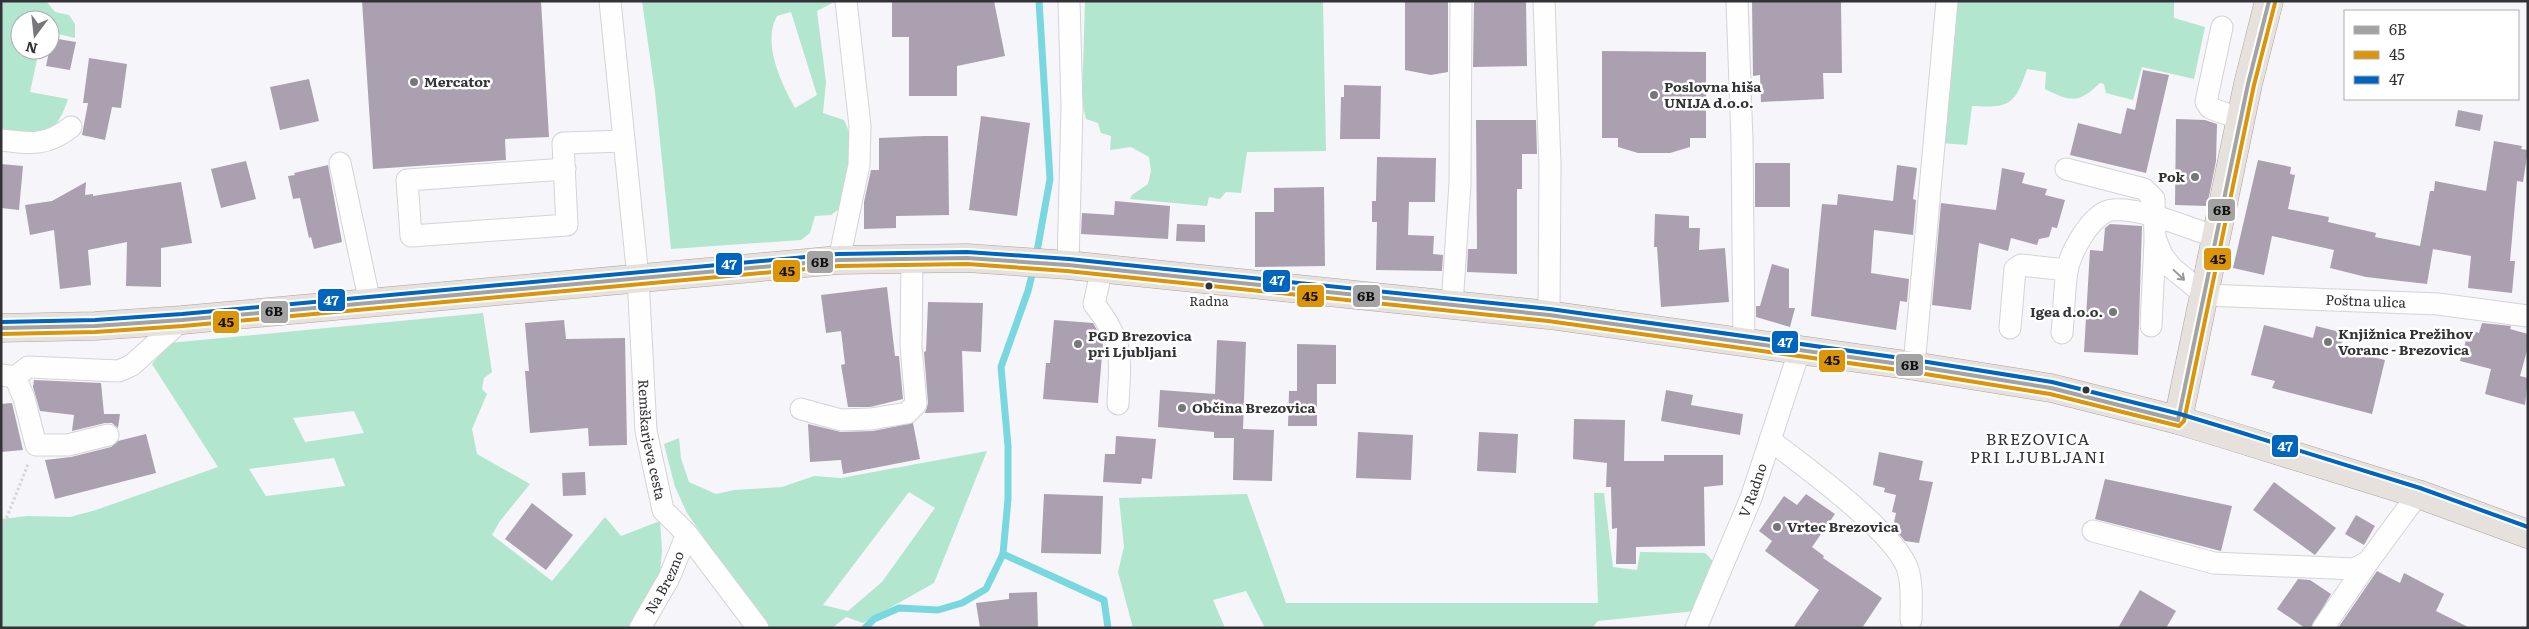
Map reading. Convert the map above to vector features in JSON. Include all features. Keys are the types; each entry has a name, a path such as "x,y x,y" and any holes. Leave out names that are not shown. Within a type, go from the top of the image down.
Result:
{"main road":[{"path":"2178,420 2252,67 2269,1"},
{"path":"1,328 96,326 182,320 839,260 967,258 1047,263 1452,306 1549,314 1800,349 2051,388 2178,420 2418,494 2528,534"}],"street":[{"name":"Remškarjeva cesta","path":"610,1 638,278 646,431 662,510 687,534 758,628"},
{"path":"1047,263 1072,107 1069,1"},
{"path":"1452,306 1460,183 1461,1"},
{"path":"1544,1 1550,165 1549,314"},
{"path":"1737,1 1742,141 1744,342"},
{"path":"1914,366 1947,1"},
{"path":"839,260 859,165 860,126 852,6"},
{"path":"2222,27 2206,102 2210,108 2241,119"},
{"path":"1,140 26,143 55,139 71,127"},
{"path":"565,169 407,180 411,236 567,225 565,169 563,143 624,141"},
{"path":"340,163 370,303"},
{"path":"2066,169 2144,189 2154,199 2155,238 2151,326"},
{"path":"2062,332 2067,270 2084,233 2091,222 2101,215 2112,210 2155,217 2217,237"},
{"path":"2155,238 2162,254 2172,268 2205,295"},
{"path":"801,409 841,420 871,419 907,413 916,404 911,347 912,258"},
{"path":"2010,328 2015,269 2021,265 2067,270"},
{"path":"1102,268 1094,304 1108,322 1120,350 1118,404"},
{"name":"Poštna ulica","path":"2205,295 2438,304 2528,316"},
{"path":"108,435 68,445 36,445 24,398 8,376 28,367 119,371 132,366 182,320"},
{"name":"V Radno","path":"1696,628 1751,498 1800,349"},
{"path":"1770,440 1862,516 1899,554 1907,568 1912,596 1911,620"},
{"path":"2323,628 2418,494"},
{"path":"2093,531 2214,563 2354,569 2368,562"},
{"name":"Na Brezno","path":"640,628 669,578 687,534"}],"path":[{"path":"1,532 36,445"}],"green space":[{"path":"1,1 46,1 53,10 10,10 10,60 37,60 30,92 68,99 57,122 44,133 35,135 1,134"},
{"path":"642,1 836,1 817,11 826,82 823,113 844,120 849,131 851,143 848,176 838,210 831,215 815,216 810,233 801,240 671,249 655,92","holes":["791,12 817,95 795,108 779,75 772,50 773,27 777,16"]},
{"path":"1085,1 1323,1 1326,151 1247,152 1241,193 1226,192 1220,199 1209,197 1207,206 1130,199 1132,195 1148,184 1151,171 1149,157 1131,147 1110,150 1111,136 1101,133 1098,123 1086,119 1082,102"},
{"path":"1954,1 2174,1 2174,18 2205,27 2194,79 2142,67 2133,100 2106,93 2104,84 2100,83 2086,95 2074,99 2045,89 2046,72 2027,69 2019,90 2009,102 1995,106 1972,106 1967,145 1941,143"},
{"path":"60,13 69,15 75,24 75,38 60,34"},
{"path":"483,313 492,372 484,378 482,389 487,394 472,429 477,454 530,484 500,521 492,535 552,581 605,517 621,536 660,521 662,550 660,575 628,628 1,628 1,519 28,516 70,517 96,510 218,467 152,364 169,343","holes":["354,411 364,433 305,442 293,418","334,458 345,486 266,496 249,469"]},
{"path":"679,438 681,458 689,482 716,494 734,490 782,487 814,476 841,478 987,451 934,583 863,623 846,617 832,628 766,628 687,513 675,487 664,444","holes":["909,492 935,508 882,582 848,611 823,605"]},
{"path":"1594,493 1604,493 1613,567 1637,570 1640,552 1705,553 1713,561 1695,611 1598,621 1592,628 1265,628 1246,591 1213,600 1225,628 1133,628 1118,572 1124,547 1119,498 1247,494 1286,603 1598,603"}],"building":[{"path":"362,1 541,1 549,137 505,139 506,160 373,169"},
{"path":"892,1 994,1 1005,56 957,66 957,96 909,96 909,37 892,37"},
{"path":"1405,1 1448,1 1448,72 1431,75 1405,70"},
{"path":"1474,1 1526,1 1527,66 1473,67"},
{"path":"1752,1 1841,1 1842,73 1823,73 1824,99 1761,102 1760,75 1753,76"},
{"path":"60,39 76,42 70,70 46,66 47,60 60,60"},
{"name":"Poslovna hiša UNIJA d.o.o.","path":"1602,51 1706,52 1706,138 1690,138 1690,147 1670,153 1638,153 1618,147 1618,138 1602,138"},
{"path":"89,58 127,64 121,108 112,107 105,140 82,135 88,103 83,103"},
{"path":"2143,70 2169,75 2146,173 2070,155 2078,123 2121,134 2127,108 2135,110"},
{"path":"309,79 319,121 280,130 270,87"},
{"path":"1344,85 1381,86 1380,139 1340,139 1341,97 1344,97"},
{"path":"2458,110 2483,115 2480,131 2455,126"},
{"path":"981,116 1030,123 1017,216 969,210"},
{"name":"Pok","path":"2176,119 2205,120 2217,124 2216,161 2207,206 2175,205"},
{"path":"1476,120 1536,120 1537,154 1522,154 1522,189 1517,189 1517,274 1467,272 1468,249 1477,249"},
{"path":"948,136 949,215 896,216 896,228 864,229 864,202 871,170 879,170 879,138"},
{"path":"2494,141 2522,146 2521,149 2528,150 2523,182 2517,181 2510,261 2515,261 2512,293 2468,288 2471,256 2433,249 2427,284 2366,277 2330,268 2334,250 2272,236 2264,275 2233,268 2258,160 2291,167 2290,174 2295,175 2288,209 2329,217 2328,222 2376,233 2375,237 2420,246 2430,191 2434,191 2435,181 2486,191"},
{"path":"1377,157 1436,158 1435,202 1409,202 1408,235 1434,236 1433,254 1443,255 1442,271 1376,270 1377,222 1372,222 1372,201 1376,201"},
{"path":"246,161 256,199 221,208 211,169"},
{"path":"1755,163 1790,163 1790,207 1755,207"},
{"path":"1,164 23,166 19,210 1,208"},
{"path":"328,165 342,242 314,249 311,237 309,238 300,198 293,199 288,176"},
{"path":"1897,165 1917,168 1913,199 1916,200 1913,235 1874,230 1871,273 1909,279 1907,302 1900,301 1896,330 1811,316 1822,204 1837,205 1838,194 1893,201"},
{"path":"2002,168 2025,173 2022,183 2047,189 2045,195 2065,200 2057,228 2052,227 2049,237 2039,239 2037,245 2011,238 2008,251 1979,243 1971,310 1932,305 1941,203 1996,210"},
{"path":"86,182 85,195 93,194 93,196 181,182 192,243 161,248 161,287 126,286 127,242 88,250 91,285 60,289 54,230 30,235 25,205 52,201"},
{"path":"1324,187 1325,266 1255,267 1255,212 1274,212 1274,188"},
{"path":"1115,201 1170,206 1168,239 1081,234 1082,213 1114,215"},
{"path":"1655,214 1689,216 1689,228 1700,228 1699,250 1725,248 1729,302 1661,307 1657,247 1654,247"},
{"path":"1177,224 1205,225 1205,242 1176,241"},
{"name":"Igea d.o.o.","path":"2110,224 2142,226 2138,355 2084,352 2090,250 2103,251 2105,228"},
{"path":"1772,264 1789,269 1789,308 1795,308 1790,327 1756,317 1756,306 1760,306"},
{"path":"887,287 895,356 899,356 903,399 870,407 848,407 841,365 845,364 841,331 826,333 821,295"},
{"path":"928,302 983,303 981,352 962,351 964,412 925,413 928,403 924,352 926,351"},
{"path":"564,320 566,339 625,338 627,445 589,446 588,428 530,433 525,371 529,371 525,323"},
{"name":"PGD Brezovica pri Ljubljani","path":"1054,320 1093,323 1100,335 1103,343 1098,403 1043,399 1046,363 1050,363"},
{"path":"2482,323 2511,326 2510,329 2528,334 2528,347 2520,376 2528,378 2525,405 2485,394 2491,369 2460,361 2469,330 2479,333"},
{"path":"2264,325 2313,338 2316,326 2344,333 2340,349 2385,360 2372,414 2272,388 2275,381 2251,375"},
{"path":"1217,340 1246,342 1243,429 1274,430 1272,481 1233,480 1234,438 1214,438 1214,432 1158,427 1160,390 1215,394"},
{"path":"1297,344 1336,345 1336,384 1317,384 1317,426 1288,426 1289,391 1297,391"},
{"path":"34,380 101,383 104,414 120,414 118,428 112,423 105,423 72,431 74,415 40,411 33,387"},
{"path":"1666,390 1693,395 1691,405 1743,414 1740,435 1661,421"},
{"path":"12,403 23,450 1,452 1,404"},
{"path":"1574,419 1625,420 1624,461 1664,461 1664,455 1723,455 1723,485 1704,487 1705,546 1636,547 1636,564 1616,564 1617,528 1612,529 1611,487 1606,487 1607,463 1573,459"},
{"path":"913,423 920,459 843,474 841,460 810,462 808,424 841,432 873,431"},
{"path":"1358,432 1413,435 1411,480 1356,478"},
{"path":"1479,432 1518,434 1516,473 1477,471"},
{"path":"146,434 156,473 55,499 45,460 71,457 111,447 118,441"},
{"path":"1116,436 1156,439 1152,479 1142,478 1141,484 1103,482 1105,454 1115,454"},
{"path":"1879,452 1923,461 1919,480 1933,482 1919,543 1905,541 1893,527 1896,513 1892,512 1896,495 1884,492 1885,488 1873,485"},
{"path":"585,472 586,495 563,496 562,473"},
{"path":"2105,479 2232,506 2221,551 2095,519"},
{"path":"2274,482 2336,528 2315,555 2253,510"},
{"path":"1044,494 1103,496 1101,554 1041,553"},
{"path":"1806,494 1835,514 1812,547 1824,556 1823,558 1882,598 1862,628 1793,628 1819,590 1765,551 1772,541 1759,531 1784,496 1797,505"},
{"path":"532,503 573,535 546,570 505,539"},
{"path":"2356,515 2375,526 2364,545 2345,534"},
{"path":"2377,571 2400,583 2404,573 2444,594 2436,611 2470,628 2338,628"},
{"path":"2298,579 2310,580 2331,594 2311,628 2305,628 2277,609"},
{"path":"2140,590 2176,611 2166,628 2118,628"},
{"path":"1037,592 1038,628 980,628 976,603 1009,599 1009,593"}],"waterway":[{"name":"Radna","path":"1036,257 1050,179 1039,1"},
{"name":"Radna","path":"1034,267 1028,291 1001,367 1008,446 1008,499 1003,554 1104,600 1108,628"},
{"path":"865,628 874,619 899,608 938,610 962,603 986,589 1003,554"}],"transit line":[{"name":"6B","path":"2178,420 2248,84 2269,1"},
{"name":"45","path":"1,334 95,332 183,326 839,266 967,264 1067,271 1548,321 1913,372 2050,394 2179,426 2184,421 2254,85 2275,3"},
{"name":"47","path":"1,322 95,320 182,314 838,254 967,252 1069,259 1550,309 1915,360 2052,382 2180,414 2236,431 2420,488 2528,527"},
{"name":"6B","path":"1,328 95,326 182,320 839,260 967,258 1068,265 1549,315 1914,366 2051,388 2178,420"}],"place":[{"name":"Mercator","path":"414,82"},
{"name":"Poslovna hiša UNIJA d.o.o.","path":"1654,95"},
{"name":"Pok","path":"2195,177"},
{"name":"Radna","path":"1209,286"},
{"name":"Igea d.o.o.","path":"2113,312"},
{"name":"Knjižnica Prežihov Voranc - Brezovica","path":"2328,342"},
{"name":"PGD Brezovica pri Ljubljani","path":"1078,344"},
{"name":"Občina Brezovica","path":"1182,408"},
{"name":"Vrtec Brezovica","path":"1777,527"}],"district":[{"name":"BREZOVICA PRI LJUBLJANI","path":"2038,448"}]}
